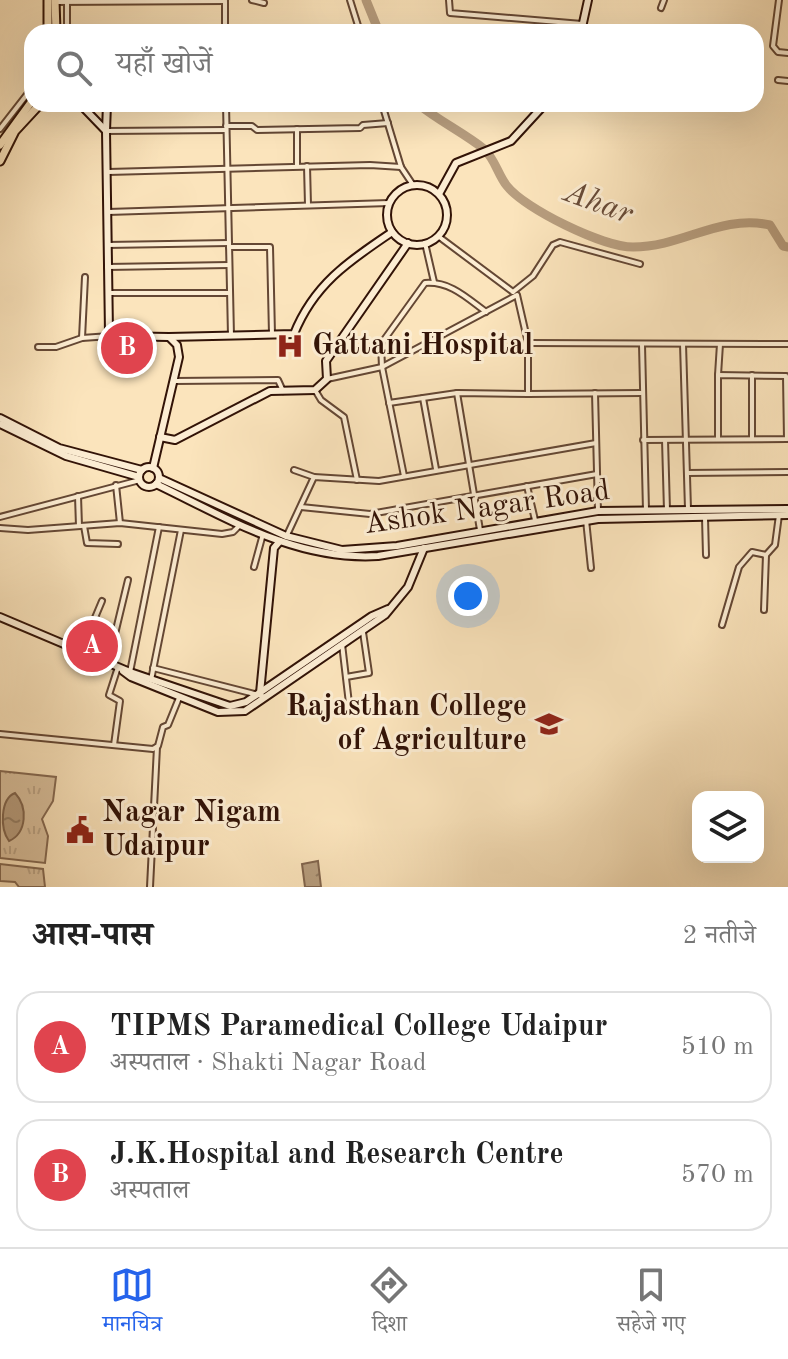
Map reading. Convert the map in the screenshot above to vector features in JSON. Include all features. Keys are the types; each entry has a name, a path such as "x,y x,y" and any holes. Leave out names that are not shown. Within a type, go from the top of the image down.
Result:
{"main road":[{"path":"49,24 52,1"},
{"path":"52,1 55,24"},
{"path":"0,145 24,112"},
{"path":"0,161 15,131 33,112"}],"street":[{"path":"252,0 264,3"},
{"path":"350,0 358,24"},
{"path":"449,0 450,13 547,24"},
{"path":"583,24 588,0"},
{"path":"661,8 664,0"},
{"path":"779,0 773,46 778,52 788,53"},
{"path":"52,1 225,1 225,24"},
{"path":"67,1 67,24"},
{"path":"778,80 788,81"},
{"path":"0,129 24,98"},
{"path":"88,112 106,131 360,128 363,125 388,123"},
{"path":"107,112 107,327 111,336"},
{"path":"226,112 231,336"},
{"path":"385,112 401,167 413,185"},
{"path":"439,194 456,163 511,141 538,112"},
{"path":"297,129 297,166"},
{"path":"108,172 297,166 401,167"},
{"path":"307,166 308,205"},
{"path":"413,185 424,185 439,194 447,214 438,236 425,243 408,243 392,232 387,222 389,203 398,191 413,185"},
{"path":"108,212 389,203"},
{"path":"38,347 56,347 82,338 111,336 294,334 319,287 338,268 392,232"},
{"path":"438,236 515,294 528,343 528,394"},
{"path":"160,437 175,440 270,391 315,390 327,379 382,367 515,294 533,276 553,245 560,242 640,264"},
{"path":"327,379 326,361 408,243"},
{"path":"425,243 434,282"},
{"path":"107,245 270,247 272,334"},
{"path":"107,267 229,265"},
{"path":"82,338 85,277"},
{"path":"404,476 382,367 381,344 425,283 434,282 459,291 486,312"},
{"path":"108,293 230,293"},
{"path":"169,337 177,345 179,357 153,468 158,481 240,524 308,552 351,557 424,549 586,520 667,514 705,518 788,512"},
{"path":"528,343 788,344"},
{"path":"642,344 646,510"},
{"path":"683,344 688,511"},
{"path":"718,439 720,344"},
{"path":"643,440 788,439 787,376 718,375"},
{"path":"752,375 752,438"},
{"path":"174,381 278,380 283,391"},
{"path":"315,390 321,400 344,417 357,480"},
{"path":"389,403 457,393 641,392"},
{"path":"457,393 480,530"},
{"path":"595,393 598,511"},
{"path":"423,398 436,469"},
{"path":"0,421 66,456 140,476 147,487 158,481"},
{"path":"665,440 667,514"},
{"path":"294,470 314,477 357,480 404,476 596,443"},
{"path":"0,517 116,485 153,468"},
{"path":"687,473 788,472"},
{"path":"301,507 370,514 597,474"},
{"path":"264,693 262,675 274,548 286,536 314,477"},
{"name":"Ashok Nagar Road","path":"158,481 286,536 312,545 353,550 426,541 598,511 646,510 667,514 688,511 788,512"},
{"path":"116,485 120,523"},
{"path":"527,486 535,520"},
{"path":"78,496 81,526 87,543 118,544"},
{"path":"764,610 766,555 775,545 779,515"},
{"path":"705,518 706,555"},
{"path":"586,520 591,568"},
{"path":"0,528 120,523 227,534 240,524"},
{"path":"130,672 159,527"},
{"path":"151,680 181,530"},
{"path":"254,567 263,534"},
{"path":"119,667 131,677 179,698 229,714 245,711 264,693 388,609 408,587 426,541"},
{"path":"722,625 739,567 752,552 766,555"},
{"path":"108,663 128,580"},
{"path":"81,651 102,601"},
{"path":"1,618 130,672 225,705 243,704 264,693 342,644 360,628"},
{"path":"346,677 369,673 360,628"},
{"path":"342,644 350,712 389,708"},
{"path":"114,745 120,701 109,695 119,667"},
{"path":"153,668 264,693"},
{"path":"150,887 157,747 163,727 168,725 179,698"},
{"path":"0,734 157,747"}],"green space":[{"path":"0,771 56,777 53,801 42,819 48,836 45,863 0,858"},
{"path":"0,864 43,869 45,887 19,887 15,882 0,881"}],"water":[{"path":"15,793 22,805 24,819 19,832 9,841 3,815 6,801"},
{"path":"318,861 321,887 305,887 302,864"}],"waterway":[{"name":"Ahar","path":"366,0 376,24"},
{"name":"Ahar","path":"429,112 484,149 504,182 516,195 547,215 603,241 633,247 651,246 718,227 752,223 770,225 783,246 788,247"}],"place":[{"name":"Gattani Hospital","path":"290,346"},
{"name":"J.K.Hospital and Research Centre","path":"127,348"},
{"name":"TIPMS Paramedical College Udaipur","path":"92,646"},
{"name":"Rajasthan College of Agriculture","path":"549,724"},
{"name":"Nagar Nigam Udaipur","path":"80,830"}]}
